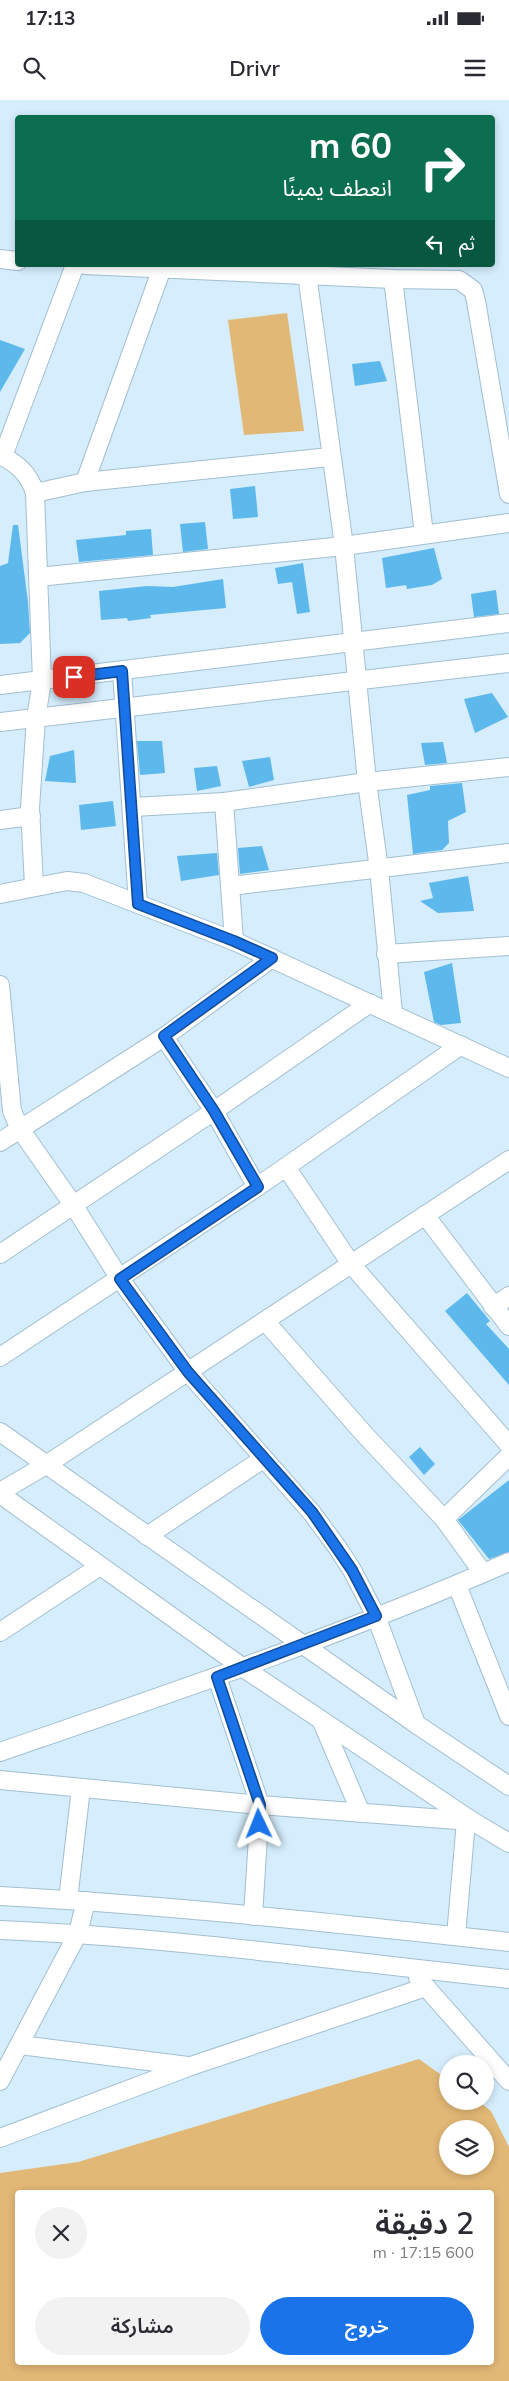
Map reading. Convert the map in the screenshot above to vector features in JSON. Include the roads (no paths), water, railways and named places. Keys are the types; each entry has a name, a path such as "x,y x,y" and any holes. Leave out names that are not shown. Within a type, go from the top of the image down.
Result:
{"street":[{"path":"0,259 15,261"},
{"path":"34,886 31,816 36,718 42,681 34,494 30,479 25,471 1,455 74,267"},
{"path":"136,267 392,279 459,280 473,290 509,494"},
{"path":"85,482 162,268"},
{"path":"307,274 330,457 344,546 367,782 380,869 386,954 393,1013"},
{"path":"392,279 424,534"},
{"path":"34,494 85,482 330,457"},
{"path":"38,577 344,546 509,523"},
{"path":"0,685 509,623"},
{"path":"0,722 509,663"},
{"path":"122,671 133,806 138,904"},
{"path":"133,806 224,802 367,782 509,767"},
{"path":"224,802 234,941"},
{"path":"0,820 31,816"},
{"path":"230,886 509,853"},
{"path":"0,894 67,881 84,882 234,941 509,1068"},
{"path":"386,954 509,946"},
{"path":"0,1142 164,1036 272,958"},
{"path":"0,985 12,1111 20,1129 74,1206 120,1279 188,1372 312,1512 338,1547 376,1616 416,1724"},
{"path":"0,1254 74,1206 370,1003"},
{"path":"164,1036 214,1111 258,1187"},
{"path":"0,1357 258,1187 461,1046"},
{"path":"509,1160 46,1465 0,1493 242,1667 469,1821 509,1843"},
{"path":"286,1167 352,1264 509,1445"},
{"path":"425,1215 509,1326"},
{"path":"493,1307 509,1296"},
{"path":"265,1321 365,1435 444,1519 483,1574"},
{"path":"0,1432 416,1724 509,1786"},
{"path":"444,1519 509,1456"},
{"path":"147,1536 264,1460"},
{"path":"0,1752 217,1677 457,1585 509,1562"},
{"path":"0,1632 100,1566"},
{"path":"457,1585 509,1716"},
{"path":"217,1677 260,1805 253,1916"},
{"path":"322,1722 361,1813"},
{"path":"0,1780 260,1805 469,1821"},
{"path":"0,2081 78,1933 80,1788"},
{"path":"456,1936 469,1821"},
{"path":"0,1896 253,1916 509,1942"},
{"path":"0,1930 78,1933 240,1947 509,1979"},
{"path":"408,1968 509,2081"},
{"path":"0,2138 191,2066 426,1987"},
{"path":"20,2045 191,2066"}]}
